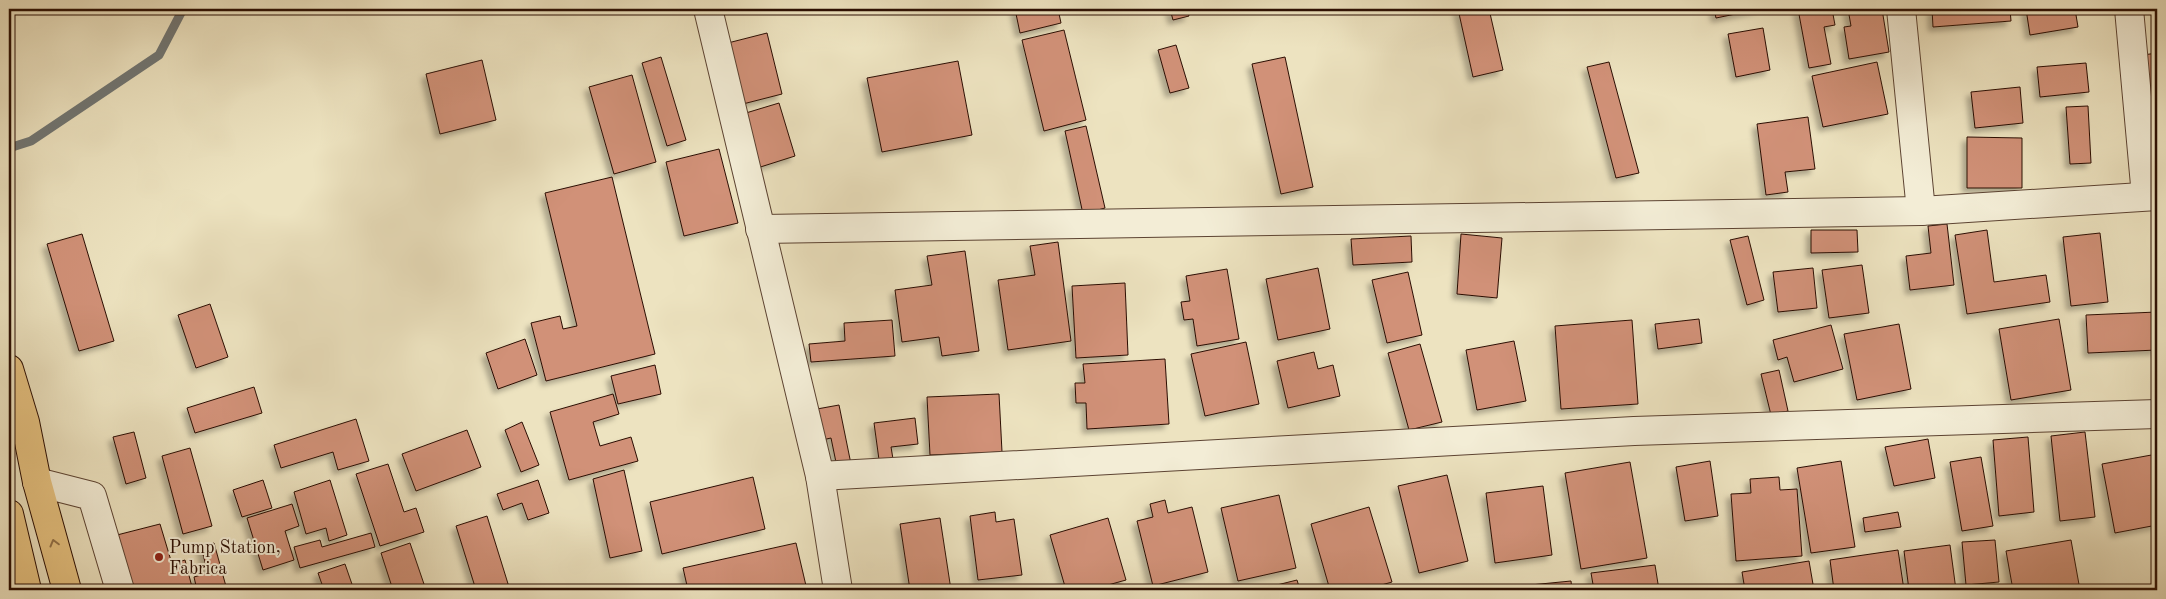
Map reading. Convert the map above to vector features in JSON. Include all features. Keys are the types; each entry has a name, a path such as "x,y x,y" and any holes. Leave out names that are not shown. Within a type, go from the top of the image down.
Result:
{"highway":[{"path":"9,369 17,424 37,482 66,590"},
{"path":"9,514 27,590"}],"street":[{"path":"708,9 820,476 838,590"},
{"path":"1901,9 1922,211"},
{"path":"760,229 1922,211 2152,196 2129,9"},
{"path":"820,476 1634,431 2157,414"},
{"path":"37,482 92,496 120,590"}],"building":[{"path":"1015,9 1058,9 1061,23 1020,33"},
{"path":"1170,9 1187,9 1189,16 1173,20"},
{"path":"1458,9 1489,9 1503,70 1473,77"},
{"path":"1714,9 1760,9 1716,18"},
{"path":"1798,9 1832,9 1835,25 1824,27 1831,64 1809,68"},
{"path":"1848,9 1882,9 1889,52 1849,59 1844,27 1851,26"},
{"path":"1932,9 2010,9 2011,21 1933,27"},
{"path":"2026,9 2075,9 2078,27 2030,35"},
{"path":"1763,28 1770,70 1736,77 1728,34"},
{"path":"1064,30 1086,120 1044,131 1022,40"},
{"path":"767,33 782,94 735,106 720,45"},
{"path":"1176,45 1189,88 1170,93 1158,50"},
{"path":"2157,53 2157,125 2152,126 2143,55"},
{"path":"661,57 686,140 667,146 642,63"},
{"path":"1285,57 1313,187 1281,194 1252,64"},
{"path":"482,60 496,120 440,134 426,74"},
{"path":"958,61 972,135 882,152 867,78"},
{"path":"1609,62 1639,173 1616,178 1587,67"},
{"path":"1877,62 1888,114 1823,127 1812,76"},
{"path":"2086,63 2089,92 2040,97 2037,67"},
{"path":"632,75 656,162 614,174 589,87"},
{"path":"2020,87 2023,123 1975,128 1971,92"},
{"path":"779,103 795,156 751,170 736,116"},
{"path":"2088,106 2091,163 2070,164 2066,107"},
{"path":"1808,117 1815,169 1785,172 1788,192 1766,195 1757,124"},
{"path":"1086,126 1105,208 1083,214 1065,131"},
{"path":"1967,137 2022,138 2022,188 1967,188"},
{"path":"719,149 738,223 684,236 666,162"},
{"path":"612,177 655,354 546,381 531,323 560,316 563,329 577,326 545,193"},
{"path":"1947,224 1954,285 1910,290 1906,256 1931,253 1928,226"},
{"path":"1811,230 1857,230 1858,252 1811,253"},
{"path":"1987,230 1994,282 2046,275 2050,302 1967,314 1955,235"},
{"path":"2100,233 2108,302 2071,306 2063,237"},
{"path":"82,234 114,341 79,351 47,244"},
{"path":"1461,234 1502,238 1497,298 1457,294"},
{"path":"1411,236 1412,262 1353,265 1351,239"},
{"path":"1748,236 1764,300 1747,305 1730,240"},
{"path":"1058,242 1071,341 1008,350 998,280 1035,275 1030,246"},
{"path":"965,251 979,351 942,356 939,337 902,342 895,290 932,285 927,256"},
{"path":"1862,265 1869,313 1829,318 1822,270"},
{"path":"1318,268 1330,329 1278,340 1266,279"},
{"path":"1813,268 1817,308 1778,312 1773,272"},
{"path":"1227,269 1239,339 1197,346 1193,319 1184,320 1181,302 1190,301 1186,276"},
{"path":"1408,272 1422,335 1387,343 1372,280"},
{"path":"1125,283 1128,355 1076,358 1072,286"},
{"path":"210,304 228,357 196,368 178,315"},
{"path":"2157,312 2157,350 2088,353 2086,315"},
{"path":"1699,319 1702,343 1658,349 1655,324"},
{"path":"2059,319 2071,390 2011,400 1999,329"},
{"path":"892,320 895,356 811,362 809,344 845,341 844,323"},
{"path":"1632,320 1638,404 1561,409 1555,326"},
{"path":"1899,324 1911,389 1857,400 1844,334"},
{"path":"1831,325 1843,369 1794,382 1787,357 1778,360 1773,340"},
{"path":"525,339 537,375 498,389 486,353"},
{"path":"1514,341 1526,401 1477,410 1466,350"},
{"path":"1246,342 1259,404 1205,416 1191,354"},
{"path":"1420,344 1442,422 1409,430 1388,353"},
{"path":"1314,352 1318,369 1333,365 1340,396 1288,408 1277,361"},
{"path":"1165,359 1169,424 1087,429 1086,403 1076,403 1075,383 1085,383 1083,364"},
{"path":"655,365 661,394 618,404 611,376"},
{"path":"1779,370 1788,411 1771,415 1761,374"},
{"path":"254,387 262,413 195,433 187,408"},
{"path":"613,394 619,414 593,422 600,446 631,437 638,461 569,480 550,412"},
{"path":"999,394 1002,452 930,455 927,397"},
{"path":"839,405 852,469 838,472 831,438 822,440 817,409"},
{"path":"915,418 918,444 891,447 894,465 880,467 874,423"},
{"path":"356,419 369,461 338,470 333,452 281,468 274,445"},
{"path":"522,422 539,465 521,472 505,430"},
{"path":"467,430 481,467 416,491 402,454"},
{"path":"134,432 146,478 126,484 113,437"},
{"path":"2085,432 2095,517 2060,521 2051,436"},
{"path":"2028,437 2034,512 1999,516 1993,440"},
{"path":"1928,439 1935,478 1894,486 1885,447"},
{"path":"190,448 212,526 183,534 162,456"},
{"path":"2157,454 2157,525 2115,533 2102,464"},
{"path":"1981,457 1993,526 1962,531 1950,462"},
{"path":"1710,461 1718,516 1685,521 1676,467"},
{"path":"1841,461 1855,547 1811,553 1797,468"},
{"path":"1630,462 1647,558 1581,569 1565,473"},
{"path":"388,464 404,512 416,508 424,532 380,546 356,474"},
{"path":"624,470 642,551 610,558 593,479"},
{"path":"1447,475 1468,561 1419,573 1398,486"},
{"path":"753,477 765,529 662,554 650,502"},
{"path":"1779,477 1780,490 1797,489 1802,556 1736,561 1731,494 1751,493 1750,479"},
{"path":"263,480 272,508 242,517 233,490"},
{"path":"330,480 347,535 329,541 326,528 306,534 294,492"},
{"path":"538,480 549,513 528,520 522,503 503,510 497,494"},
{"path":"1543,486 1552,555 1495,563 1486,493"},
{"path":"1279,495 1296,568 1238,581 1221,508"},
{"path":"1165,500 1168,513 1192,507 1208,572 1153,586 1137,521 1153,517 1150,504"},
{"path":"292,504 299,526 285,531 294,560 263,570 247,518"},
{"path":"1369,507 1392,582 1364,590 1330,590 1311,524"},
{"path":"995,512 996,522 1014,519 1022,575 978,580 970,516"},
{"path":"1898,512 1901,527 1865,532 1863,518"},
{"path":"487,516 509,587 497,590 476,590 456,526"},
{"path":"940,518 951,590 910,590 900,524"},
{"path":"1108,518 1126,580 1090,590 1066,590 1050,535"},
{"path":"160,524 172,564 185,560 192,587 181,590 132,590 117,535"},
{"path":"371,533 375,547 300,568 294,547 320,540 322,547"},
{"path":"1995,540 1999,582 1966,585 1962,542"},
{"path":"2071,540 2080,590 2013,590 2006,551"},
{"path":"214,543 227,590 197,590 194,577 208,573 201,547"},
{"path":"410,543 426,590 393,590 381,553"},
{"path":"796,543 807,590 688,590 683,568"},
{"path":"1950,545 1956,590 1909,590 1904,551"},
{"path":"1898,550 1904,590 1834,590 1830,560"},
{"path":"1809,561 1814,590 1745,590 1742,572"},
{"path":"345,564 354,590 324,590 318,573"},
{"path":"1655,565 1659,590 1594,590 1591,573"},
{"path":"1297,580 1300,590 1257,590"},
{"path":"1571,581 1572,590 1510,590 1510,587"}],"waterway":[{"path":"9,148 31,141 159,55 183,9"}],"place":[{"name":"Pump Station, Fabrica","path":"159,557"}]}
